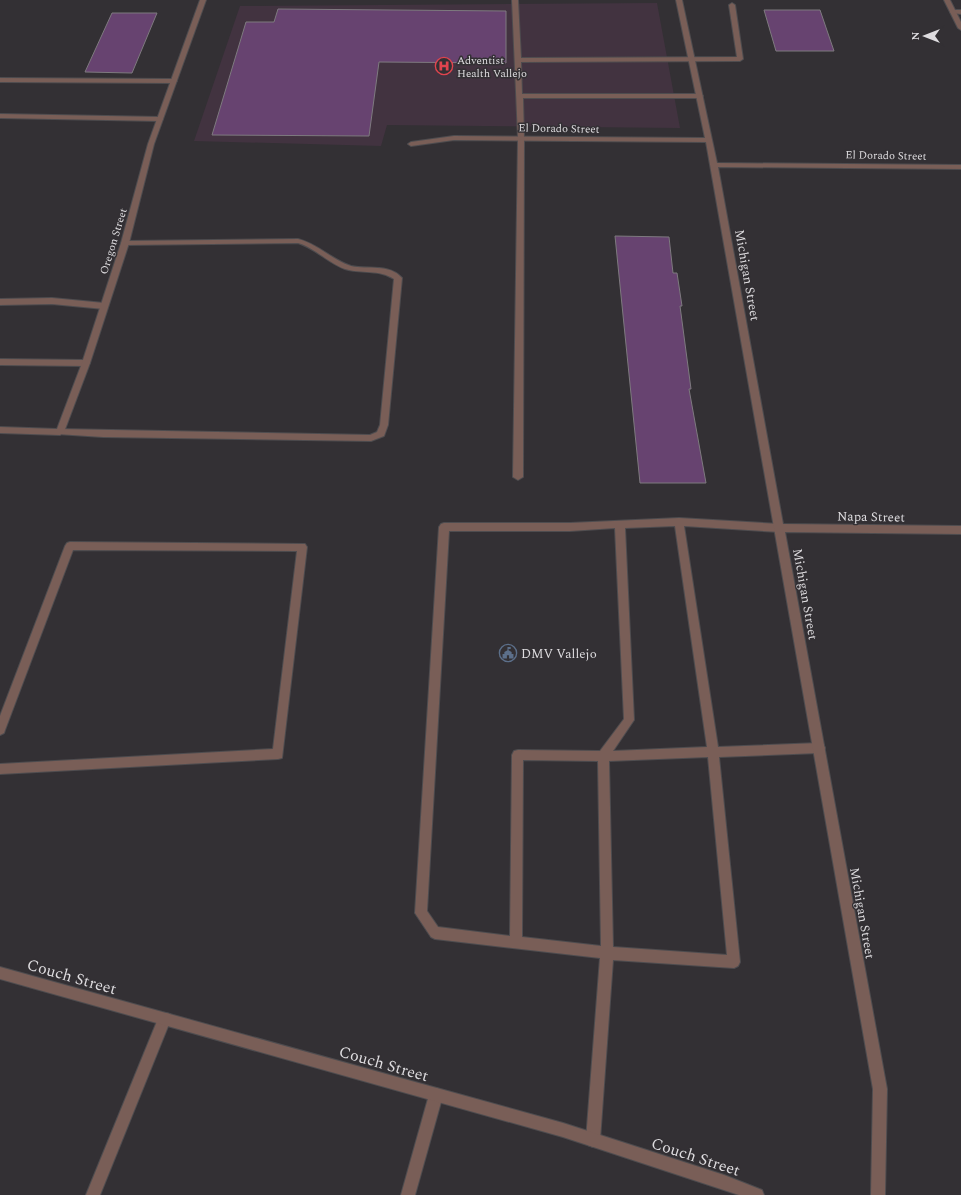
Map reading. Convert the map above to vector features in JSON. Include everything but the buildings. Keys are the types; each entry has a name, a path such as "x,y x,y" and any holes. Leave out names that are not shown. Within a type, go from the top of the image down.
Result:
{"street":[{"name":"Oregon Street","path":"60,432 86,363 125,243 151,144 203,0"},
{"path":"515,0 521,138 518,477"},
{"name":"Michigan Street","path":"679,0 714,165 880,1089 878,1195"},
{"path":"947,0 961,28"},
{"path":"518,60 740,59 732,5"},
{"path":"953,12 961,12"},
{"path":"0,80 174,81"},
{"path":"519,96 700,96"},
{"path":"0,116 160,119"},
{"name":"El Dorado Street","path":"411,144 454,138 708,140"},
{"name":"El Dorado Street","path":"714,165 961,167"},
{"path":"0,430 103,434 371,438 381,434 384,425 398,278 391,273 382,270 349,268 339,264 309,244 298,241 125,243"},
{"path":"0,302 52,301 104,306"},
{"path":"0,362 86,363"},
{"path":"679,522 713,753 734,962 607,953 516,942 518,755 604,756 713,753 819,748"},
{"name":"Napa Street","path":"516,942 435,933 421,913 444,527 570,527 679,522 780,528 961,530"},
{"path":"593,1140 607,953 604,756 629,720 620,524"},
{"path":"0,730 70,546 302,547 278,754 0,769"},
{"name":"Couch Street","path":"0,973 563,1130 724,1182 757,1195"},
{"path":"93,1195 165,1019"},
{"path":"408,1195 436,1095"}],"shaded area":[{"name":"Adventist Health Vallejo","path":"657,3 680,128 387,125 381,146 194,141 240,6"}],"place":[{"name":"Adventist Health Vallejo","path":"444,66"},
{"name":"DMV Vallejo","path":"508,653"}]}
